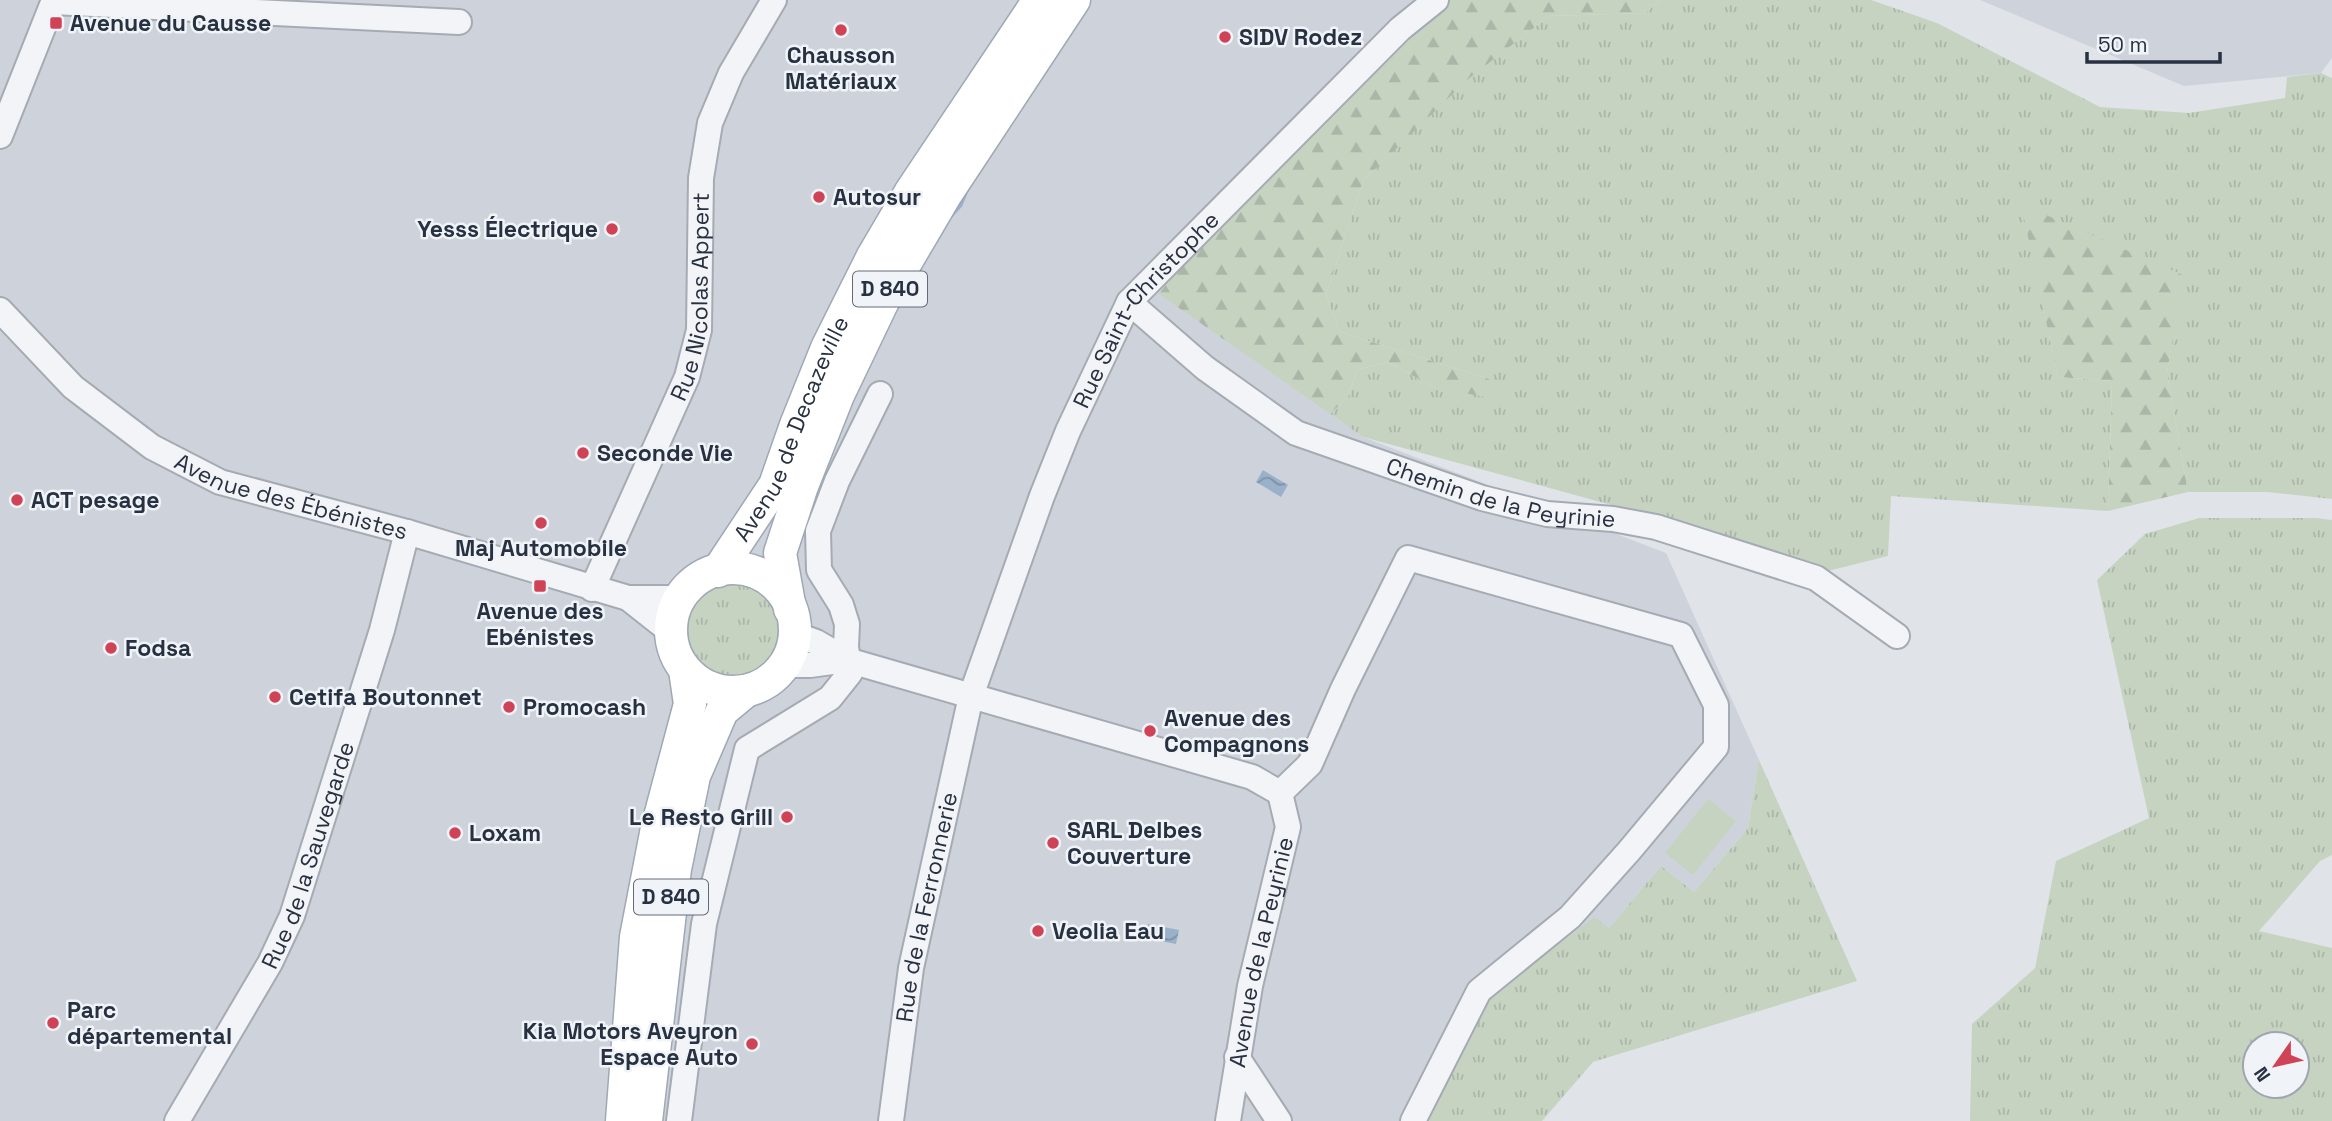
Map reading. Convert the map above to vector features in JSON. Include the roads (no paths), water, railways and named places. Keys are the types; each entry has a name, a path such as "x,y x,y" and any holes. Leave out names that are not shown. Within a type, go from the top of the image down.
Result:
{"main road":[{"name":"Avenue de Decazeville","path":"718,570 775,485 827,348 873,256 910,193 1039,0"},
{"name":"Avenue de Decazeville","path":"792,622 780,553 802,486 838,395 883,301 946,194 1074,0"},
{"path":"740,569 761,576 779,590 792,622 789,656 784,665 767,682 746,691 713,689 702,684 685,670 675,652 672,621 680,598 696,580 718,570 740,569"},
{"name":"D 840","path":"622,1121 636,937 657,828 690,704 685,670"},
{"name":"D 840","path":"646,1121 675,869 694,776 722,711 746,691"}],"street":[{"name":"Rue Nicolas Appert","path":"592,589 687,377 699,330 701,178 710,123 731,73 774,0"},
{"name":"Rue Saint-Christophe","path":"971,696 1059,452 1129,302 1399,29 1436,0"},
{"path":"0,135 54,1 458,22"},
{"name":"Chemin de la Peyrinie","path":"1129,302 1205,368 1296,433 1482,498 1547,514 1614,519 1656,527 1816,578 1897,636"},
{"name":"Avenue des Ébénistes","path":"0,310 73,387 152,447 220,482 407,533 592,589 628,598 680,598"},
{"path":"679,1121 704,924 747,748 830,698 850,673 847,660 848,624 841,605 818,570 818,531 837,481 880,394"},
{"name":"Rue de la Sauvegarde","path":"177,1121 270,963 292,916 382,630 407,533"},
{"path":"792,622 817,642 847,660 1252,777 1280,793 1311,764 1343,689 1408,558 1681,635 1716,705 1716,747 1629,851 1570,916 1479,991 1413,1121"},
{"name":"Avenue des Ébénistes","path":"628,598 671,632"},
{"path":"784,665 847,660"},
{"name":"Rue de la Ferronnerie","path":"891,1121 911,968 971,696"},
{"name":"Avenue de la Peyrinie","path":"1228,1121 1250,986 1288,827 1280,793"},
{"path":"1237,1057 1279,1121"}],"water":[{"path":"1263,470 1288,485 1281,497 1256,482"},
{"path":"1148,924 1179,930 1176,944 1145,938"}],"waterway":[{"path":"951,215 960,205 967,188"}],"place":[{"name":"Avenue du Causse","path":"56,23"},
{"name":"Chausson Matériaux","path":"841,30"},
{"name":"SIDV Rodez","path":"1225,37"},
{"name":"Autosur","path":"819,197"},
{"name":"Yesss Électrique","path":"612,229"},
{"name":"Seconde Vie","path":"583,453"},
{"name":"ACT pesage","path":"17,500"},
{"name":"Maj Automobile","path":"541,523"},
{"name":"Avenue des Ebénistes","path":"540,586"},
{"name":"Fodsa","path":"111,648"},
{"name":"Cetifa Boutonnet","path":"275,697"},
{"name":"Promocash","path":"509,707"},
{"name":"Avenue des Compagnons","path":"1150,731"},
{"name":"Le Resto Grill","path":"787,817"},
{"name":"Loxam","path":"455,833"},
{"name":"SARL Delbes Couverture","path":"1053,843"},
{"name":"Veolia Eau","path":"1038,931"},
{"name":"Parc départemental","path":"53,1023"},
{"name":"Kia Motors Aveyron Espace Auto","path":"752,1044"}]}
